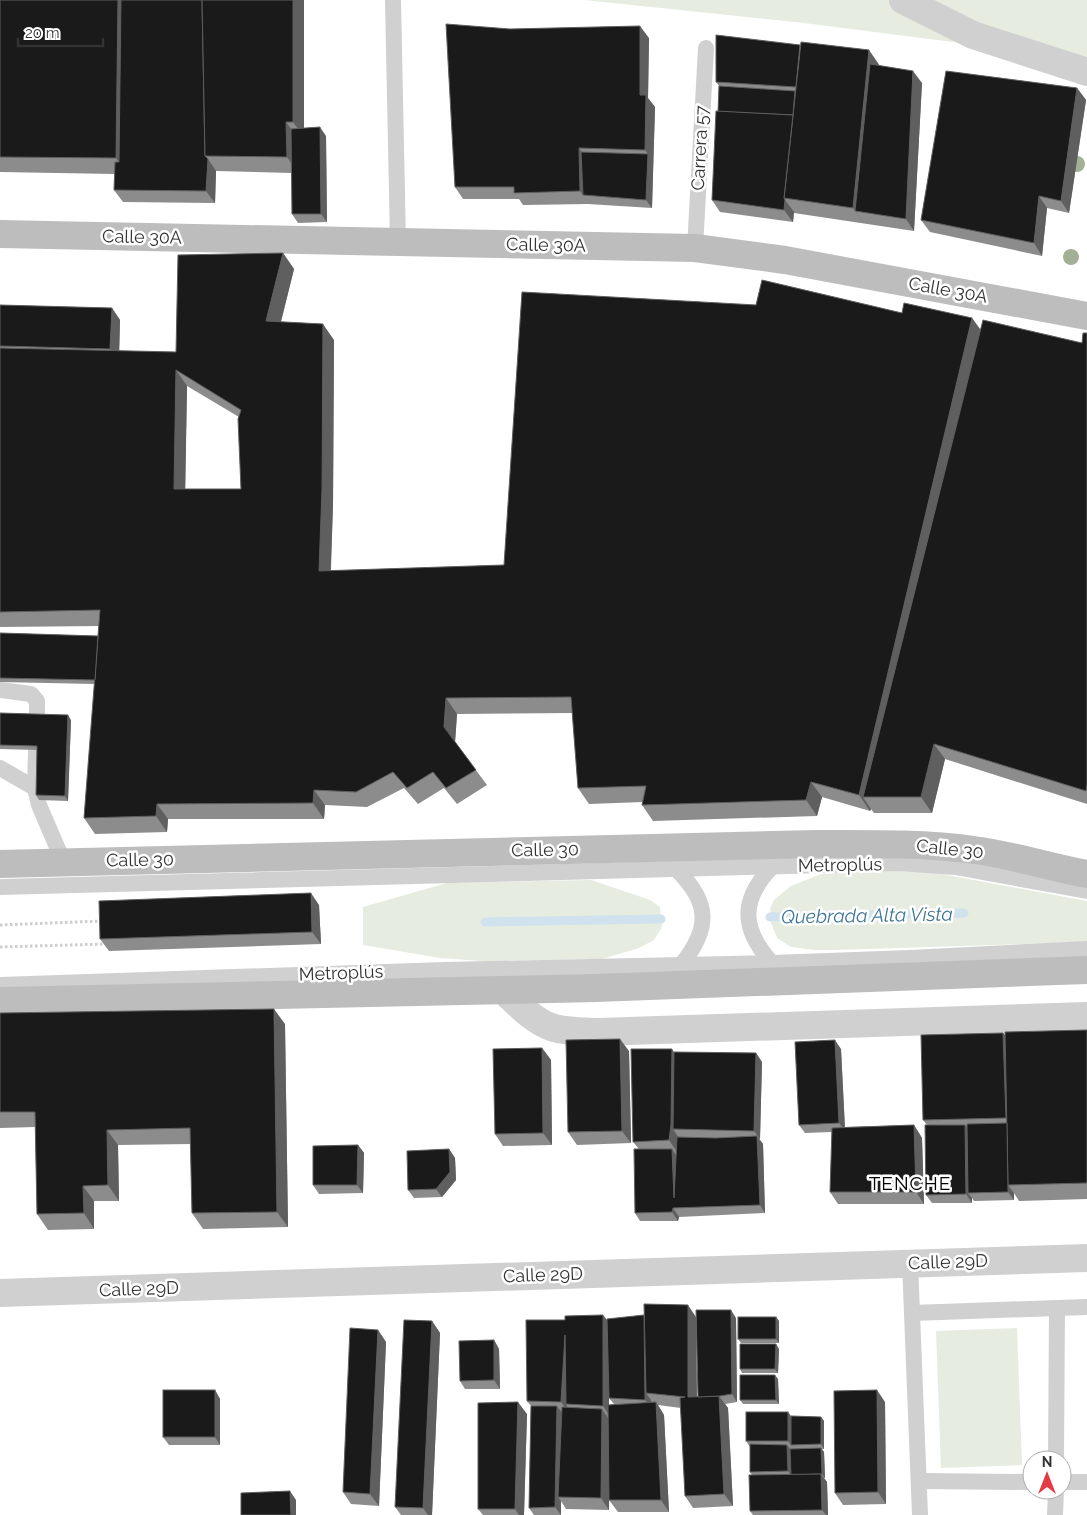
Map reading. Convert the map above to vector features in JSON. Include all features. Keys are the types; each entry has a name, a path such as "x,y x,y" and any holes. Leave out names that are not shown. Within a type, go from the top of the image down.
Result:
{"main road":[{"name":"Calle 30A","path":"0,234 695,248 785,260 1087,316"},
{"name":"Calle 30","path":"0,864 817,844 916,844 976,850 1087,874"},
{"path":"0,1001 616,988 1087,970"}],"street":[{"path":"903,0 973,35 1087,72"},
{"path":"503,990 538,1020 555,1028 576,1031 608,1032 1087,1016"},
{"name":"Calle 29D","path":"0,1293 1087,1258"}],"lane":[{"path":"393,0 398,242"},
{"name":"Carrera 57","path":"695,248 706,48"},
{"path":"0,690 31,694 37,701 37,718"},
{"path":"36,750 36,788 39,805 63,862"},
{"path":"0,768 36,788"},
{"name":"Metroplús","path":"0,887 899,863 929,864 970,869 1087,891"},
{"path":"772,867 760,878 753,890 748,907 749,924 754,940 761,951 772,962"},
{"path":"676,869 688,880 695,891 702,907 703,924 698,940 691,953 681,965"},
{"name":"Metroplús","path":"0,985 445,970 910,958 1087,949"},
{"path":"910,1263 920,1515"},
{"path":"912,1314 1087,1307"},
{"path":"1056,1450 1057,1308"},
{"path":"919,1481 1022,1482"},
{"path":"1072,1482 1087,1482"},
{"path":"1055,1515 1056,1500"}],"path":[{"path":"0,925 108,921"},
{"path":"0,947 109,944"}],"shaded area":[{"path":"584,0 1087,0 1087,59 804,23"},
{"path":"861,870 931,872 1087,901 1087,942 815,950 791,947 777,938 771,923 770,909 774,900 791,886 821,874"},
{"path":"591,880 650,900 660,907 662,927 654,940 639,948 602,959 482,961 440,958 363,945 363,907 447,883"},
{"path":"1017,1328 1022,1465 941,1468 936,1331"}],"building":[{"path":"0,0 118,0 116,158 0,157"},
{"path":"121,0 202,0 205,156 208,159 206,191 114,190 115,162 119,162"},
{"path":"202,0 293,0 293,122 286,122 287,157 205,156"},
{"path":"446,24 510,29 640,26 640,95 646,95 645,150 579,148 580,191 514,193 514,187 455,187"},
{"path":"716,35 800,45 796,87 716,82"},
{"path":"801,42 869,50 853,208 784,198"},
{"path":"870,64 913,71 906,219 855,211"},
{"path":"946,71 1077,88 1061,201 1039,196 1034,243 921,220"},
{"path":"719,86 795,91 793,115 718,112"},
{"path":"716,111 793,115 784,210 712,200"},
{"path":"320,127 321,214 292,214 291,129"},
{"path":"581,152 648,154 646,200 583,195"},
{"path":"283,253 266,321 323,324 322,489 319,571 504,565 522,292 756,305 762,280 902,313 904,303 972,318 859,795 811,782 806,800 642,805 646,786 578,788 571,697 446,698 444,727 476,770 446,788 433,772 407,788 393,772 356,792 314,790 313,803 157,804 156,816 84,818 100,610 0,612 0,348 176,352 178,255","holes":["176,370 241,410 238,419 241,489 174,489"]},
{"path":"0,305 112,308 110,349 0,346"},
{"path":"983,320 1082,343 1083,333 1087,333 1086,791 934,744 921,797 863,797"},
{"path":"0,633 98,636 95,680 0,678"},
{"path":"0,713 68,715 65,796 36,795 37,746 0,745"},
{"path":"311,893 312,932 100,939 99,901"},
{"path":"274,1009 277,1212 192,1213 190,1128 107,1130 108,1185 83,1186 84,1213 37,1214 35,1112 0,1112 0,1013"},
{"path":"1087,1030 1087,1183 1008,1185 1005,1032"},
{"path":"1003,1033 1006,1118 923,1120 921,1035"},
{"path":"620,1039 622,1131 568,1132 566,1040"},
{"path":"835,1040 839,1123 799,1125 795,1042"},
{"path":"542,1048 543,1133 495,1134 493,1049"},
{"path":"631,1049 672,1049 671,1125 669,1140 633,1142"},
{"path":"674,1052 756,1053 754,1131 673,1129"},
{"path":"1007,1123 1008,1192 968,1193 967,1124"},
{"path":"914,1125 916,1192 830,1192 832,1128"},
{"path":"925,1125 965,1125 966,1194 926,1195"},
{"path":"757,1136 760,1205 673,1208 672,1212 635,1213 634,1149 672,1149 674,1198 677,1137"},
{"path":"358,1145 357,1185 313,1185 313,1146"},
{"path":"449,1149 450,1172 436,1189 408,1190 407,1151"},
{"path":"644,1304 688,1305 688,1397 719,1396 724,1494 685,1496 680,1398 685,1397 646,1393"},
{"path":"696,1310 731,1310 732,1394 698,1397"},
{"path":"603,1315 603,1406 566,1404 565,1335 561,1402 527,1401 526,1320 565,1320 565,1316"},
{"path":"644,1315 645,1400 609,1398 607,1319"},
{"path":"738,1317 776,1317 776,1339 738,1339"},
{"path":"404,1320 432,1321 423,1508 395,1507"},
{"path":"350,1328 378,1330 370,1494 343,1492"},
{"path":"494,1340 494,1380 460,1381 459,1341"},
{"path":"740,1344 776,1344 775,1369 740,1369"},
{"path":"740,1375 775,1375 776,1400 740,1400"},
{"path":"163,1390 215,1390 215,1437 163,1437"},
{"path":"877,1390 878,1492 835,1493 834,1391"},
{"path":"518,1402 515,1509 478,1509 478,1403"},
{"path":"656,1402 661,1500 609,1500 608,1405"},
{"path":"531,1406 557,1406 555,1507 529,1508"},
{"path":"562,1407 602,1409 601,1498 558,1497"},
{"path":"746,1412 788,1412 788,1441 746,1441"},
{"path":"791,1416 821,1417 821,1444 791,1445"},
{"path":"750,1444 787,1445 788,1471 750,1472"},
{"path":"821,1448 822,1474 791,1475 790,1449"},
{"path":"821,1474 822,1510 750,1511 749,1475"},
{"path":"290,1491 291,1515 241,1515 241,1493"}],"waterway":[{"name":"Quebrada Alta Vista","path":"770,917 964,913"},
{"name":"Quebrada Alta Vista","path":"485,922 661,919"}],"district":[{"name":"TENCHE","path":"910,1183"}]}
